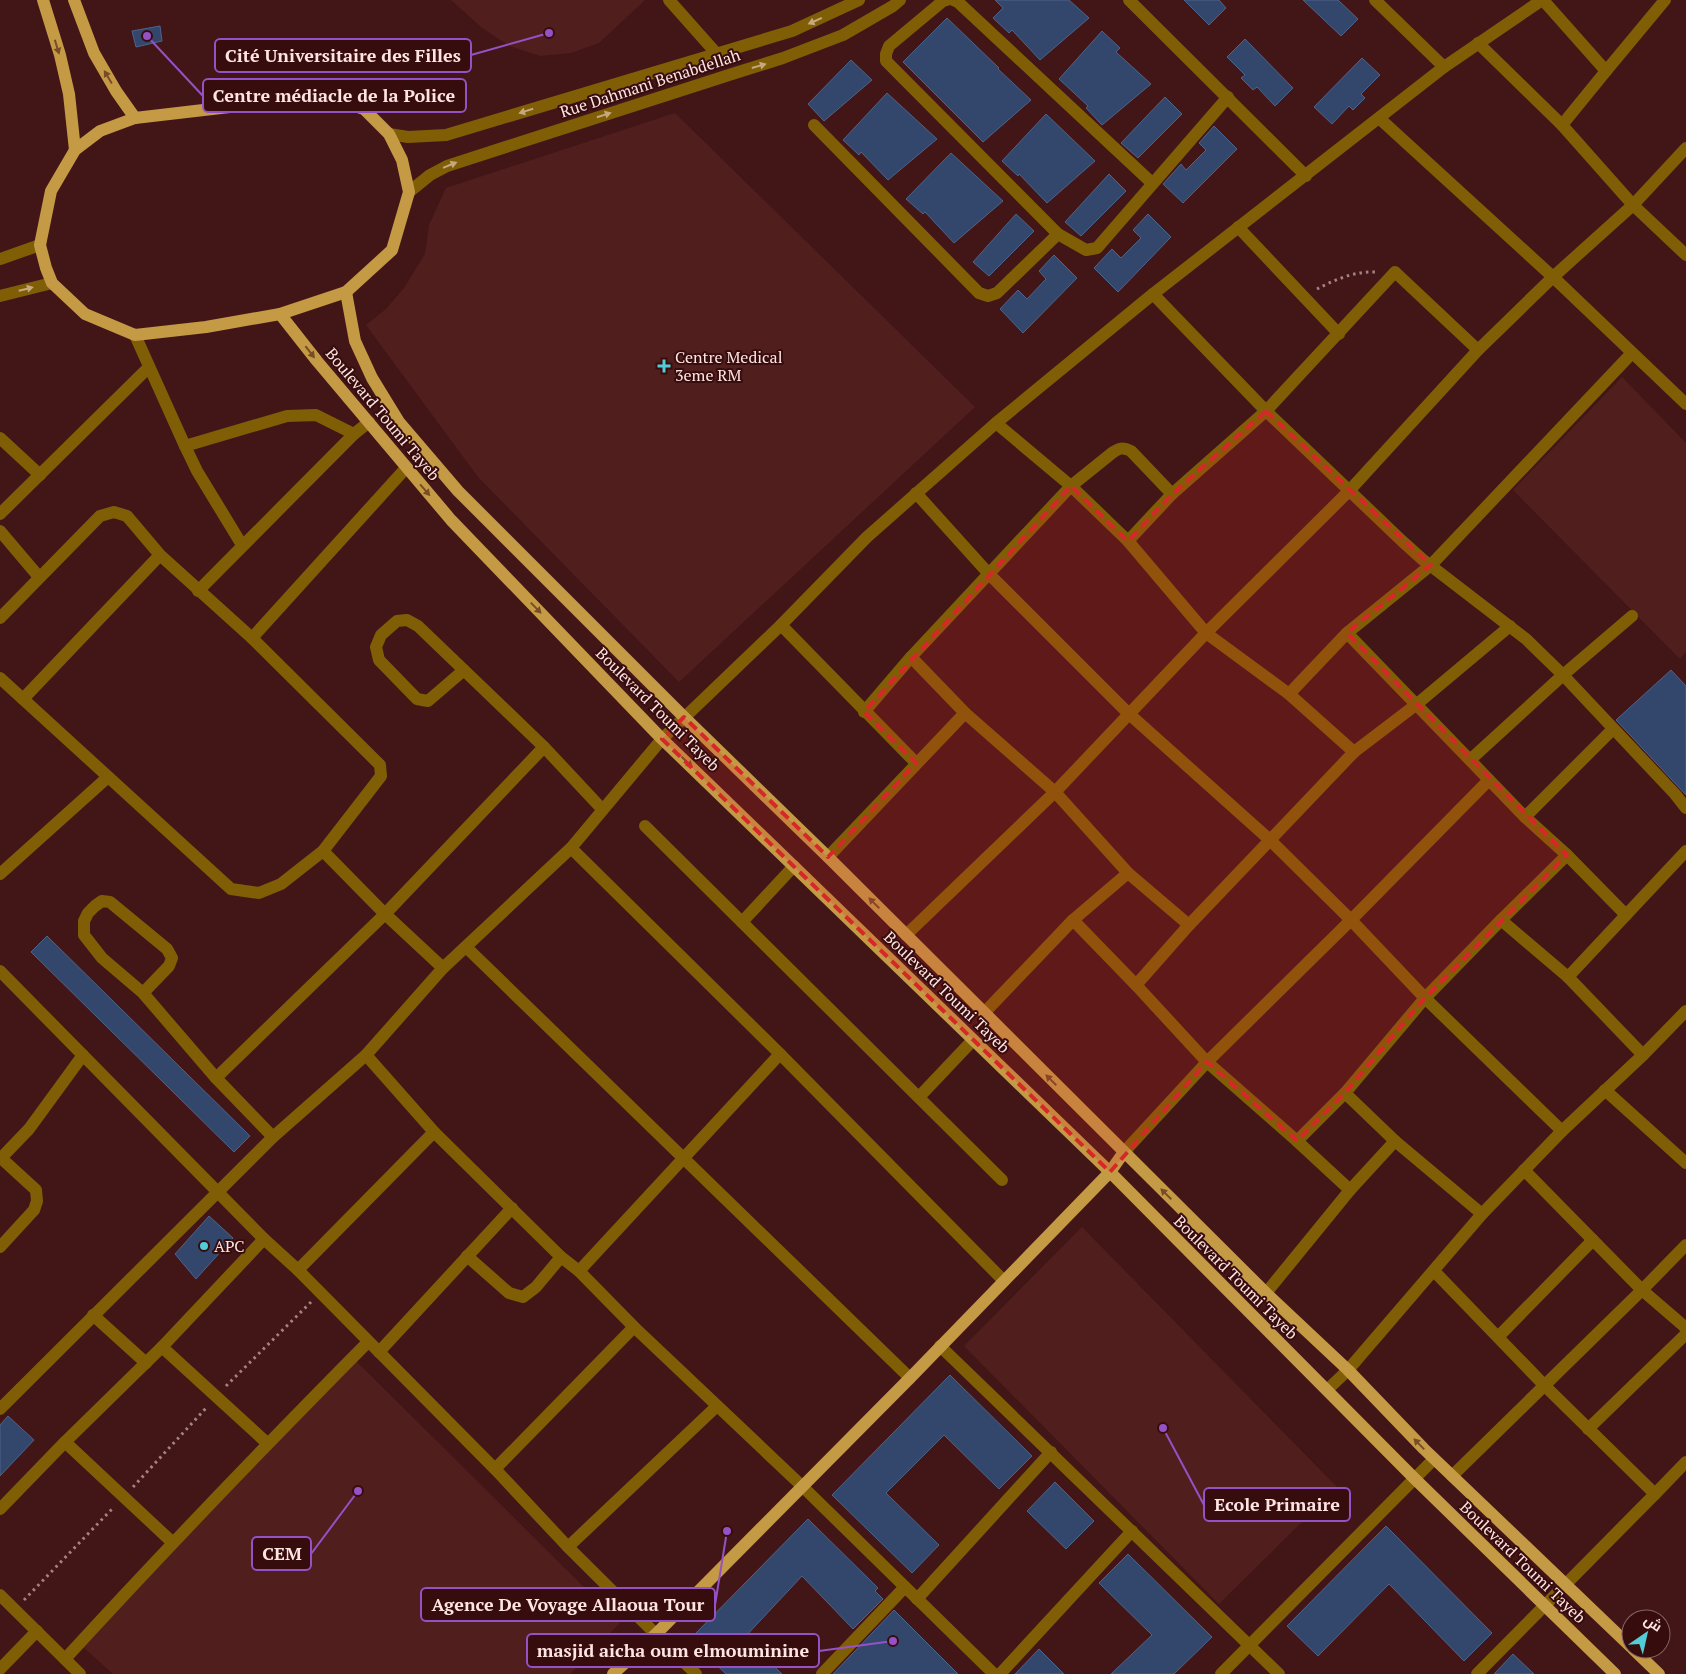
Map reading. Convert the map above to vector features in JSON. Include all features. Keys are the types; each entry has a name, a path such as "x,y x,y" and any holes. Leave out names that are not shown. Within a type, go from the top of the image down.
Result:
{"main road":[{"path":"43,0 60,55 69,94 75,150"},
{"path":"74,0 94,53 116,91 135,118"},
{"path":"324,96 364,109 389,134 402,160 409,192 392,250 346,292 280,314 206,327 135,335 85,314 52,283 46,268 40,245 51,191 75,150 100,131 135,118 324,96"},
{"name":"Boulevard Toumi Tayeb","path":"346,292 355,341 372,378 399,422 458,491 1266,1293 1348,1370 1434,1459 1621,1637"},
{"name":"Boulevard Toumi Tayeb","path":"280,314 317,361 451,520 662,738 1110,1172 1414,1478 1615,1674"},
{"path":"613,1674 656,1634 910,1378 1110,1172 1124,1152"},
{"name":"Boulevard Toumi Tayeb","path":"1643,1659 1659,1674"}],"street":[{"path":"669,0 716,53"},
{"name":"Rue Dahmani Benabdellah","path":"389,134 408,137 446,135 792,31 859,0"},
{"name":"Rue Dahmani Benabdellah","path":"409,192 430,175 447,166 783,58 843,35 900,0"},
{"path":"947,0 943,0 889,46 886,61 1058,234 1086,250 1096,248 1228,97"},
{"path":"953,0 958,2 1152,183"},
{"path":"1129,0 1306,176"},
{"path":"1375,0 1444,67"},
{"path":"0,1408 273,1137 366,1056 443,968 571,848 662,738 781,625 866,537 996,423 1152,294 1444,67 1542,0 1606,71"},
{"path":"1562,125 1665,0"},
{"path":"1478,42 1562,125 1633,205 1686,255"},
{"path":"1379,118 1552,277 1686,404"},
{"path":"814,125 979,293 988,296 998,293 1058,234"},
{"path":"906,935 1055,792 1206,632 1349,491 1478,350 1552,277 1633,205 1686,148"},
{"path":"1238,227 1339,334"},
{"path":"0,259 40,245"},
{"path":"1128,541 1172,494 1266,411 1396,272 1478,350"},
{"path":"0,296 52,283"},
{"path":"1152,294 1266,411 1402,541 1422,559 1526,639 1563,675 1686,808"},
{"path":"135,335 184,446 242,545"},
{"path":"1289,694 1347,633 1432,565 1632,353"},
{"path":"0,514 148,368"},
{"path":"184,446 287,416 316,415 354,434"},
{"path":"198,591 354,434 369,422"},
{"path":"996,423 1071,486 1128,541 1206,632 1289,694 1354,752"},
{"path":"0,438 40,475"},
{"path":"864,712 911,657 1071,486 1112,453 1125,448 1131,451 1172,494"},
{"path":"252,638 406,468"},
{"path":"916,493 989,574 1128,713 1270,840 1351,920 1425,998 1562,1131"},
{"path":"0,618 100,516 114,512 128,516 160,555 252,638 380,765 381,776 323,851 281,884 259,893 232,889 0,678"},
{"path":"0,532 39,577"},
{"path":"23,699 160,555"},
{"path":"1470,760 1563,675 1632,616"},
{"path":"464,670 428,701 417,700 379,660 376,647 381,635 397,621 407,620 418,626 464,670 544,747 602,809"},
{"path":"781,625 864,712 916,763"},
{"path":"1136,985 1189,925 1354,752 1417,704 1510,626"},
{"path":"1347,633 1525,817 1626,915"},
{"path":"911,657 965,713 1055,792 1128,873 1189,925"},
{"path":"828,857 965,713"},
{"path":"1525,817 1613,729"},
{"path":"216,1078 385,914 544,747"},
{"path":"0,874 108,777"},
{"path":"1124,1152 1207,1062 1489,780"},
{"path":"645,826 1002,1180"},
{"path":"571,848 780,1054 1004,1281"},
{"path":"323,851 385,914 443,968"},
{"path":"1568,977 1686,851"},
{"path":"1297,1141 1345,1093 1425,998 1566,855"},
{"path":"742,922 794,866"},
{"path":"984,1013 1073,920 1128,873"},
{"path":"144,993 169,966 172,958 167,949 110,902 102,902 95,906 84,921 84,935 102,958 144,993 216,1078 273,1137"},
{"path":"1073,920 1207,1062 1350,1190"},
{"path":"1501,920 1568,977 1643,1055"},
{"path":"466,947 910,1378"},
{"path":"0,971 264,1239 298,1270 495,1469 568,1548 696,1674"},
{"path":"1327,1390 1348,1370 1482,1214 1562,1131 1643,1055 1686,1011"},
{"path":"918,1097 973,1040"},
{"path":"579,1271 780,1054"},
{"path":"0,1247 34,1210 37,1201 36,1190 1,1158 29,1129 83,1056"},
{"path":"366,1056 434,1132 561,1257 579,1271 634,1327 803,1487 994,1674"},
{"path":"1605,1090 1686,1162"},
{"path":"1345,1093 1395,1141 1482,1214"},
{"path":"298,1270 434,1132"},
{"path":"1266,1293 1350,1190 1395,1141"},
{"path":"1524,1170 1642,1290 1686,1328"},
{"path":"379,1352 512,1208"},
{"path":"0,1509 162,1347 264,1239"},
{"path":"1498,1337 1593,1240"},
{"path":"1452,1476 1686,1245"},
{"path":"467,1256 509,1293 522,1297 536,1288 561,1257"},
{"path":"1434,1271 1545,1386 1655,1494"},
{"path":"93,1315 146,1363"},
{"path":"495,1469 634,1327"},
{"path":"1588,1429 1686,1334"},
{"path":"65,1659 172,1542 368,1342"},
{"path":"940,1346 1279,1674"},
{"path":"162,1347 267,1443"},
{"path":"568,1548 717,1406"},
{"path":"65,1442 172,1542"},
{"path":"917,1599 1050,1452"},
{"path":"1221,1674 1434,1459"},
{"path":"1477,1674 1686,1462"},
{"path":"1000,1674 1132,1530"},
{"path":"822,1674 905,1587"},
{"path":"0,1595 80,1674"},
{"path":"0,1669 37,1631"}],"path":[{"path":"1303,296 1333,280 1353,274 1368,271 1396,272"},
{"path":"15,1609 124,1497 216,1396 320,1293"}],"highlighted area":[{"path":"1266,411 1431,565 1347,633 1567,855 1425,998 1345,1093 1297,1141 1207,1062 1110,1172 662,739 684,717 828,857 916,763 864,712 1071,486 1128,541 1172,494"}],"shaded area":[{"path":"451,0 645,0 599,43 571,53 540,56 510,46 497,38 481,27"},
{"name":"Centre Medical 3eme RM","path":"675,113 975,407 679,682 478,477 366,325 386,309 404,288 425,254 429,225 446,188"},
{"path":"1622,377 1686,443 1686,652 1680,659 1513,490"},
{"path":"1082,1227 1337,1487 1219,1604 964,1346"},
{"path":"354,1359 620,1623 570,1674 113,1674 82,1646"}],"building":[{"path":"995,0 1069,0 1089,18 1040,60 1012,30 1009,33 993,18 1003,8"},
{"path":"1184,0 1219,0 1226,8 1209,25"},
{"path":"1303,0 1338,0 1358,19 1341,36"},
{"path":"947,18 1031,100 983,142 903,62"},
{"path":"160,26 162,41 136,47 132,31"},
{"path":"1102,31 1120,48 1116,52 1151,84 1102,125 1086,108 1088,106 1059,79"},
{"path":"1245,39 1293,88 1275,106 1257,87 1253,90 1241,78 1245,75 1227,57"},
{"path":"1362,58 1380,75 1361,94 1365,98 1353,110 1349,106 1332,124 1314,107"},
{"path":"851,60 872,80 824,121 808,104"},
{"path":"887,93 937,139 888,180 861,152 859,155 843,140"},
{"path":"1165,97 1182,114 1138,158 1121,143"},
{"path":"1046,114 1095,161 1047,203 1019,174 1018,176 1002,161"},
{"path":"1214,126 1237,149 1183,203 1163,184 1181,164 1186,170 1206,150 1199,143"},
{"path":"951,153 1003,201 954,243 925,212 923,214 906,199"},
{"path":"1109,174 1126,191 1081,236 1065,222"},
{"path":"1016,214 1034,231 989,276 973,262"},
{"path":"1148,214 1171,237 1118,292 1094,268 1112,249 1121,258 1141,238 1133,230"},
{"path":"1054,255 1077,278 1023,333 1000,309 1018,290 1027,299 1046,279 1039,271"},
{"path":"1671,670 1686,686 1686,795 1616,720"},
{"path":"47,936 250,1136 234,1152 31,952"},
{"name":"APC","path":"209,1216 233,1238 196,1279 175,1254"},
{"path":"950,1375 1032,1456 999,1489 944,1435 886,1493 939,1545 912,1573 832,1495"},
{"path":"8,1416 34,1440 0,1476 0,1425"},
{"path":"1055,1482 1094,1521 1066,1549 1027,1511"},
{"path":"808,1519 878,1588 875,1591 883,1599 853,1629 802,1576 744,1638 782,1674 726,1674 705,1654 692,1637"},
{"path":"1386,1526 1492,1633 1464,1661 1389,1584 1318,1656 1287,1626"},
{"path":"1128,1554 1212,1637 1174,1674 1111,1674 1152,1635 1099,1583"},
{"path":"894,1610 958,1674 833,1674"},
{"path":"1039,1649 1064,1674 1015,1674"},
{"path":"1513,1654 1534,1674 1494,1674"}],"place":[{"name":"Cité Universitaire des Filles","path":"549,33"},
{"name":"Centre médiacle de la Police","path":"147,36"},
{"name":"Centre Medical 3eme RM","path":"664,366"},
{"name":"APC","path":"204,1246"},
{"name":"Ecole Primaire","path":"1163,1428"},
{"name":"CEM","path":"358,1491"},
{"name":"Agence De Voyage Allaoua Tour","path":"727,1531"},
{"name":"masjid aicha oum elmouminine","path":"893,1641"}]}
